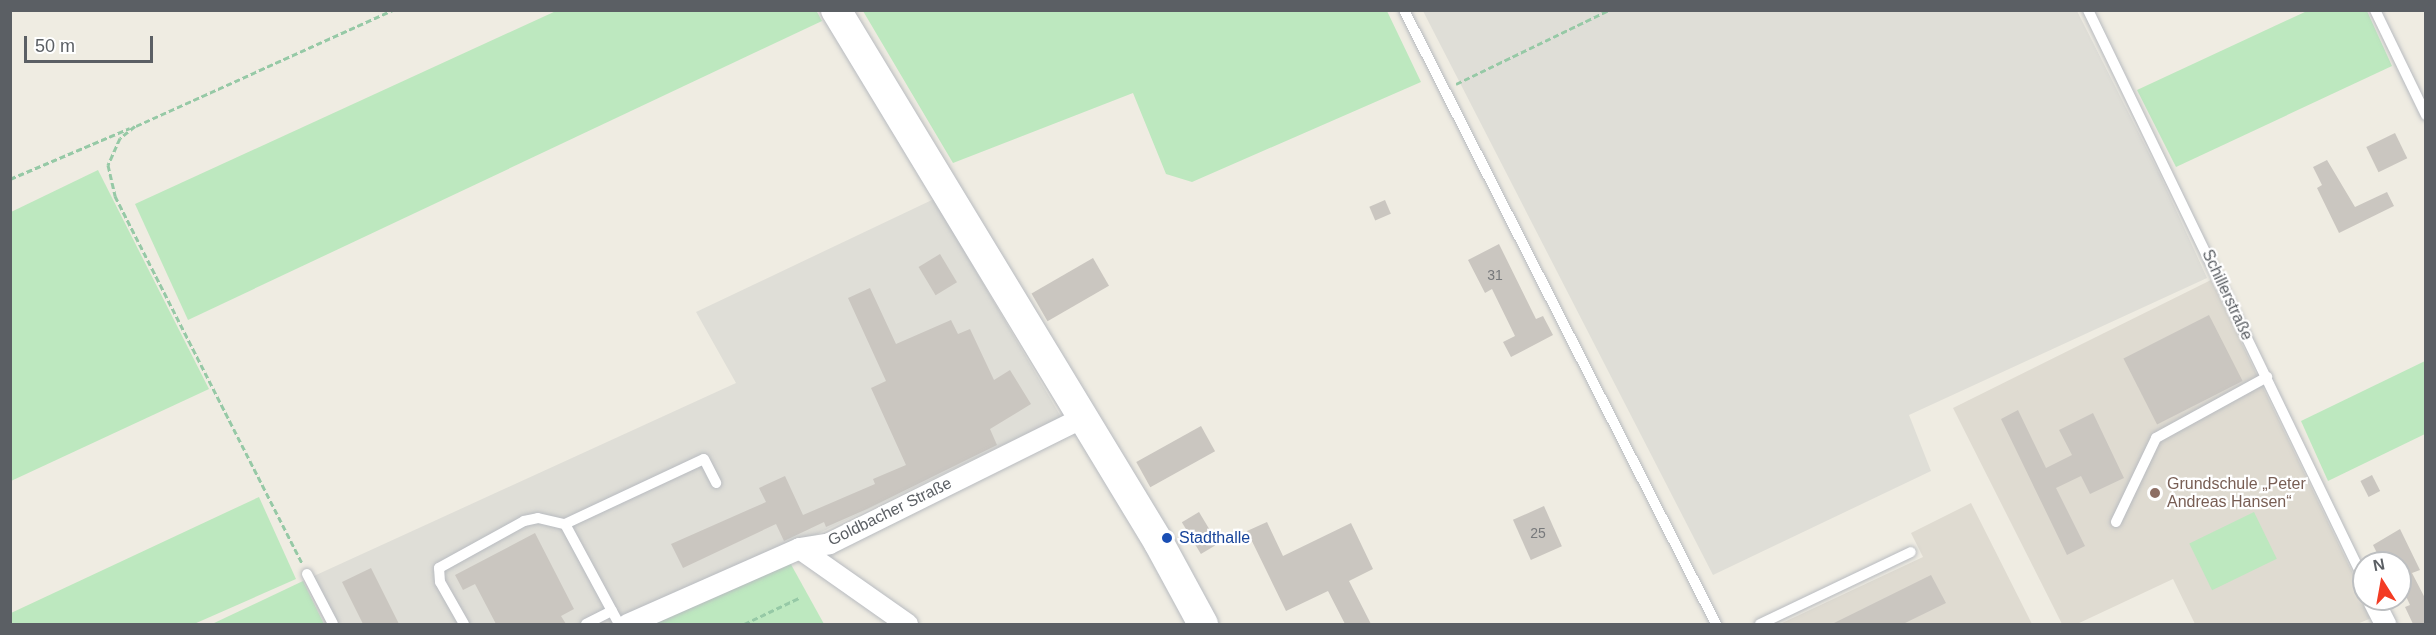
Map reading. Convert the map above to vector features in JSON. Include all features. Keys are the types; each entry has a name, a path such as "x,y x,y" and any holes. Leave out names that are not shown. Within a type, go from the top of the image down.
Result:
{"main road":[{"path":"836,10 1083,417 1203,624"}],"street":[{"name":"Goldbacher Straße","path":"619,618 799,548 829,543 1083,417"},
{"path":"799,548 907,624"}],"lane":[{"path":"1404,10 1446,88 1716,624"},
{"name":"Schillerstraße","path":"2088,10 2352,555"},
{"path":"2375,10 2426,115"},
{"path":"2116,522 2156,438 2267,377"},
{"path":"565,524 704,459 716,483"},
{"path":"464,624 440,582 442,564 524,521 551,518 565,524 619,618 619,624"},
{"path":"1760,624 1911,552"},
{"path":"307,574 333,624"},
{"path":"586,624 619,618"}],"path":[{"path":"10,179 135,126 393,10"},
{"path":"1446,88 1609,10"},
{"path":"135,126 120,138 108,165 115,196 307,574"},
{"path":"744,624 799,598"}],"shaded area":[{"path":"1423,11 2077,11 2160,175 2207,278 1909,415 1931,471 1713,575"},
{"path":"934,199 1061,417 784,550 642,624 324,624 303,581 736,383 696,312"},
{"name":"Grundschule „Peter Andreas Hansen“","path":"2211,280 2352,572 2352,611 2371,611 2374,617 2357,624 2195,624 2173,579 2077,624 2062,624 1953,408"},
{"path":"1971,503 2032,624 1780,624 1923,557 1911,533"}],"green space":[{"path":"816,10 822,21 188,320 135,204 556,11"},
{"path":"863,11 1387,11 1421,82 1192,182 1166,174 1133,93 953,163"},
{"path":"2307,11 2367,11 2392,66 2176,167 2137,90"},
{"path":"98,170 209,389 11,481 11,212"},
{"path":"2425,361 2425,434 2328,481 2301,421"},
{"path":"259,497 296,579 194,624 11,624 11,613"},
{"path":"2254,512 2277,559 2212,590 2189,544"},
{"path":"788,559 824,624 642,624"},
{"path":"303,581 324,624 212,624"}],"building":[{"path":"2395,133 2407,158 2379,172 2366,147"},
{"path":"2327,160 2355,207 2387,192 2394,206 2339,233 2317,188 2322,185 2313,167"},
{"path":"1385,200 1391,214 1375,220 1369,207"},
{"path":"1499,244 1536,319 1543,316 1553,335 1511,357 1503,342 1515,336 1492,289 1485,293 1468,260"},
{"path":"940,254 957,282 936,295 919,267"},
{"path":"1093,258 1109,286 1048,321 1032,294"},
{"path":"870,288 896,344 951,320 958,334 970,329 994,380 1010,370 1031,404 990,429 997,445 867,509 826,527 824,522 784,541 776,524 683,568 671,544 766,502 759,488 785,476 803,515 875,484 873,479 906,465 871,388 886,381 848,298"},
{"path":"2209,315 2243,381 2157,425 2123,359"},
{"path":"2018,410 2046,468 2072,455 2059,430 2093,413 2124,478 2090,494 2081,476 2056,488 2085,546 2067,555 2001,419"},
{"path":"1201,426 1215,451 1150,487 1136,462"},
{"path":"2372,475 2380,491 2369,497 2360,481"},
{"path":"1544,506 1562,546 1531,560 1513,520"},
{"path":"1199,512 1218,544 1201,554 1182,522"},
{"path":"1267,522 1283,556 1351,523 1373,569 1349,581 1371,624 1345,624 1328,591 1286,611 1247,531"},
{"path":"2400,529 2411,551 2376,551 2373,545"},
{"path":"535,533 574,609 561,616 566,624 496,624 475,584 463,590 455,575"},
{"path":"2412,554 2420,570 2412,573"},
{"path":"371,568 399,624 363,624 342,582"},
{"path":"2412,573 2426,600 2426,624 2413,624 2407,611 2412,611"},
{"path":"1931,575 1946,603 1903,624 1832,624"}],"place":[{"name":"Grundschule „Peter Andreas Hansen“","path":"2155,493"},
{"name":"Stadthalle","path":"1167,538"}]}
